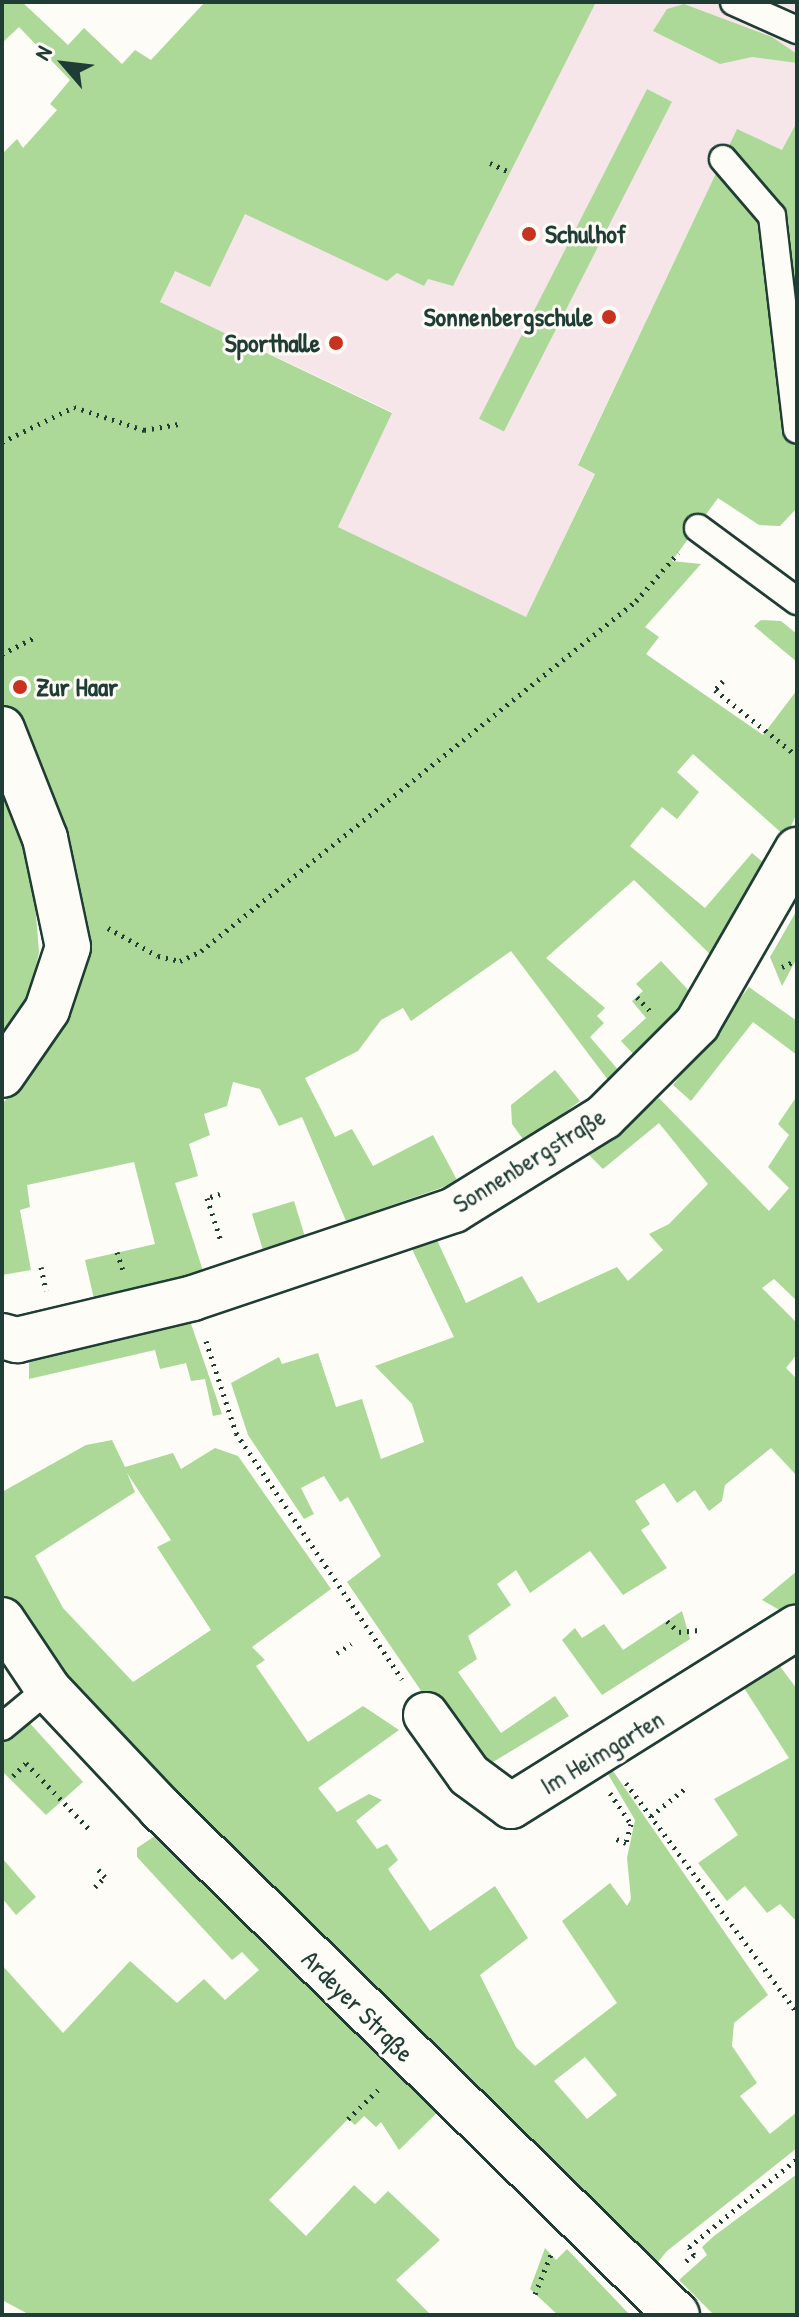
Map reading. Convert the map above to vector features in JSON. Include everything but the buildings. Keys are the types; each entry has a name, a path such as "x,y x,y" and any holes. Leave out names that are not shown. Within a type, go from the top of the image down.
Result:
{"street":[{"path":"2,729 45,838 68,947 47,1010 2,1075"},
{"name":"Sonnenbergstraße","path":"2,1336 17,1340 193,1298 454,1210 604,1117 697,1024 797,850"},
{"name":"Ardeyer Straße","path":"2,1620 48,1689 410,2058 664,2302"},
{"name":"Im Heimgarten","path":"426,1715 469,1775 511,1806 797,1627"}],"lane":[{"path":"734,2 797,30"},
{"path":"723,159 772,216 797,430"},
{"path":"698,528 797,601"},
{"path":"2,1727 48,1689"}],"path":[{"path":"490,163 511,173"},
{"path":"2,442 74,407 144,430 178,424"},
{"path":"62,911 158,956 180,961 201,951 636,601 698,528"},
{"path":"2,654 35,637"},
{"path":"723,681 715,690 797,756"},
{"path":"220,1194 207,1198 235,1284"},
{"path":"193,1298 236,1433 426,1715"},
{"path":"667,1621 679,1632 699,1630"},
{"path":"337,1653 351,1644"},
{"path":"594,1755 651,1816 797,2012"},
{"path":"594,1755 631,1824 626,1843 612,1837"},
{"path":"13,1776 26,1763 92,1832"},
{"path":"651,1816 687,1787"},
{"path":"95,1887 105,1877 96,1867"},
{"path":"664,2302 694,2255 689,2247 797,2159"},
{"path":"535,2294 551,2254"}],"shaded area":[{"path":"399,2 797,2 797,180 782,150 737,130 578,464 595,473 526,618 338,527 392,412 160,302 174,271"}],"green space":[{"path":"2,2 22,2 68,45 84,28 122,64 135,50 151,60 205,2 596,2 453,286 428,279 424,286 397,273 387,281 245,214 210,287 175,271 160,302 392,413 338,527 526,617 595,474 578,465 737,129 782,150 797,122 797,508 780,526 759,525 718,498 672,561 701,564 645,627 659,637 646,654 763,735 797,690 797,813 786,837 693,754 677,772 699,792 677,819 662,807 630,846 705,908 752,853 769,867 715,959 634,880 546,958 605,1008 597,1016 604,1023 590,1037 620,1072 608,1080 511,951 411,1021 403,1008 381,1020 358,1051 305,1078 335,1137 352,1129 373,1166 433,1135 458,1182 346,1221 302,1117 279,1126 260,1089 233,1082 227,1106 204,1114 210,1135 189,1144 198,1176 175,1183 203,1271 94,1299 85,1260 155,1244 134,1162 27,1185 30,1207 20,1210 31,1270 2,1275 2,1104 38,1064 76,994 2,729 2,154 17,139 23,148 57,110 50,104 70,80 19,27 2,43"},
{"path":"684,4 772,37 797,54 797,63 752,57 720,64 653,31 667,9"},
{"path":"647,89 672,102 504,431 479,419"},
{"path":"761,620 781,621 797,634 797,662 754,626"},
{"path":"2,796 32,867 39,952 31,990 2,1037"},
{"path":"797,910 797,958 782,986 770,957"},
{"path":"661,961 692,994 636,1057 621,1041 646,1018 632,1001 643,991 636,984"},
{"path":"749,987 797,1021 797,1055 753,1022 691,1101 673,1085"},
{"path":"555,1070 580,1101 525,1142 512,1124 511,1105"},
{"path":"797,1096 797,1301 774,1279 762,1288 797,1323 797,1354 786,1368 797,1379 797,1476 771,1448 725,1485 722,1501 709,1511 695,1490 677,1503 664,1483 635,1501 650,1524 641,1530 667,1568 623,1595 590,1551 530,1593 516,1570 497,1584 511,1605 468,1636 477,1659 458,1672 501,1733 555,1696 569,1716 488,1765 460,1748 347,1582 381,1556 348,1497 340,1502 324,1476 301,1488 314,1514 304,1519 248,1435 231,1383 279,1357 282,1364 318,1353 336,1407 362,1399 381,1459 424,1442 412,1404 375,1366 454,1337 411,1247 436,1238 466,1303 522,1276 538,1303 617,1267 628,1281 663,1250 649,1234 669,1224 708,1184 659,1123 603,1169 589,1155 659,1098 769,1211 789,1188 768,1167 789,1135 778,1124"},
{"path":"294,1201 305,1237 263,1250 252,1214"},
{"path":"189,1318 222,1414 213,1416 205,1379 191,1381 186,1363 160,1369 155,1350 29,1379 29,1354"},
{"path":"112,1440 125,1467 173,1453 181,1469 215,1448 238,1456 331,1589 252,1647 265,1660 256,1666 308,1742 363,1706 399,1730 318,1788 337,1812 369,1794 382,1800 356,1821 377,1849 387,1844 398,1860 388,1869 430,1931 495,1886 528,1938 480,1975 516,2047 535,2066 617,2003 562,1921 610,1883 627,1906 631,1899 627,1858 635,1820 608,1774 613,1771 768,1995 734,2023 732,2046 757,2083 740,2096 770,2134 797,2112 797,2148 667,2251 643,2280 452,2098 399,2150 381,2122 376,2127 364,2116 355,2125 348,2119 269,2200 306,2236 354,2185 375,2204 388,2191 440,2240 396,2280 431,2315 30,2315 2,2300 2,1965 63,2033 130,1961 177,2003 204,1979 225,2000 259,1970 242,1952 232,1960 137,1857 137,1848 174,1823 2,1626 2,1492 86,1445","holes":["127,1473 171,1540 157,1547 211,1630 133,1682 63,1608 35,1556 135,1492","585,2057 617,2095 587,2119 554,2081"]},
{"path":"797,1571 797,1602 783,1612 762,1600"},
{"path":"682,1611 690,1639 602,1695 562,1640 575,1628 582,1638 604,1624 623,1650"},
{"path":"779,1665 797,1689 797,1922 780,1904 767,1913 745,1886 727,1901 698,1863 738,1835 714,1799 789,1758 744,1688"},
{"path":"27,1720 83,1782 46,1815 2,1771 2,1741"},
{"path":"2,1858 36,1897 16,1915 2,1898"},
{"path":"797,2174 797,2315 714,2315 679,2280 707,2255 702,2247 714,2236"},
{"path":"545,2248 556,2260 567,2249 630,2315 558,2315 530,2289"}],"place":[{"name":"Schulhof","path":"529,234"},
{"name":"Sonnenbergschule","path":"609,317"},
{"name":"Sporthalle","path":"336,343"},
{"name":"Zur Haar","path":"20,687"}]}
